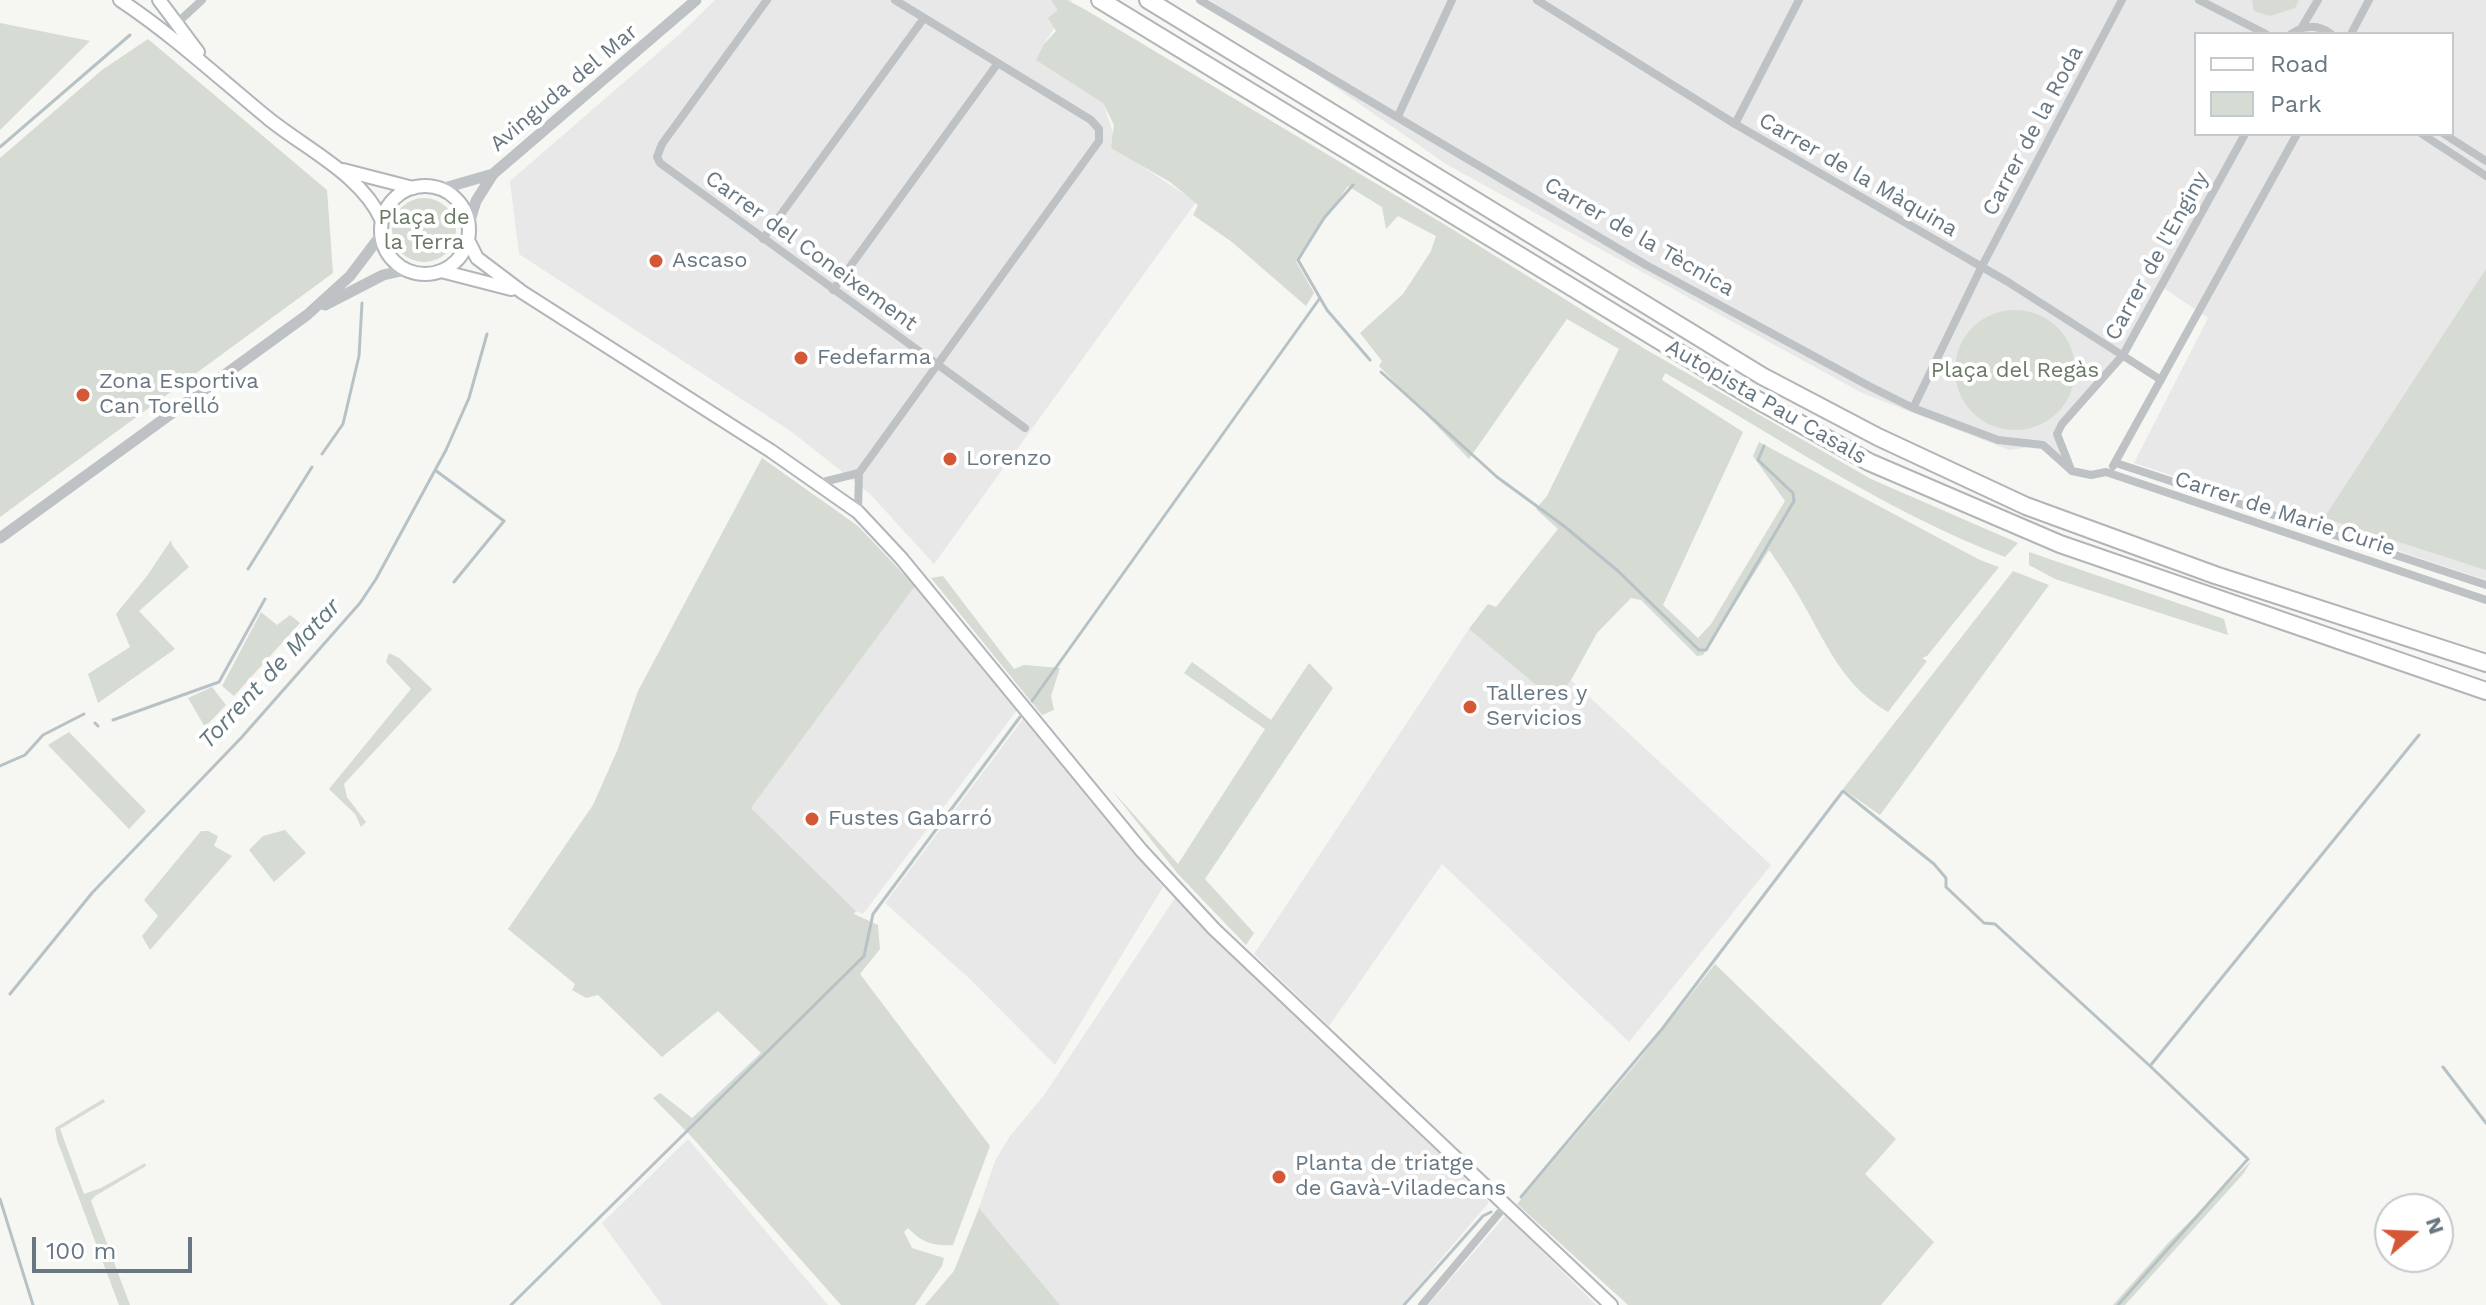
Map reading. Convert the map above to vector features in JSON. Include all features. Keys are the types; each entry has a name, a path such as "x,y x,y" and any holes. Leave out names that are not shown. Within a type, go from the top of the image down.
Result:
{"highway":[{"name":"Autopista Pau Casals","path":"1100,0 1752,397 1869,462 2060,544 2486,691"},
{"name":"Autopista Pau Casals","path":"1148,0 1762,376 1878,437 2026,506 2215,575 2486,663"},
{"path":"2438,647 2486,656"}],"main road":[{"path":"120,0 166,33 288,134 333,166 372,204 382,221"},
{"path":"159,0 175,25 225,81"},
{"path":"333,166 413,188"},
{"path":"441,271 458,259 468,240 469,224 460,203 441,189 427,186 413,188 394,198 382,221 381,235 389,256 406,270 422,274 441,271 522,292"},
{"path":"468,240 477,258 522,292 819,483 858,512 901,558 1183,897 1315,1027 1611,1305"}],"street":[{"path":"175,25 202,0"},
{"name":"Avinguda del Mar","path":"469,224 476,201 493,174 696,0"},
{"name":"Carrer del Coneixement","path":"767,0 662,144 657,157 666,169 1025,428"},
{"path":"858,512 859,473 1099,141 1099,129 1091,120 895,0"},
{"name":"Carrer de la Tècnica","path":"1200,0 1646,265 1913,408 1998,440 2043,445 2072,471"},
{"path":"1398,116 1452,0"},
{"name":"Carrer de la Màquina","path":"1537,0 1735,124 2008,282 2161,380"},
{"path":"1735,124 1799,0"},
{"name":"Carrer de la Roda","path":"1913,408 1981,268 2122,0"},
{"path":"2199,0 2262,32"},
{"path":"2294,32 2302,27 2318,0"},
{"path":"2352,32 2369,0"},
{"path":"763,239 924,18"},
{"path":"2302,27 2315,26 2327,32"},
{"path":"833,290 998,63"},
{"name":"Carrer de l'Enginy","path":"2072,471 2057,434 2062,424 2123,355 2244,136"},
{"path":"2106,472 2116,463 2296,136"},
{"path":"2425,136 2486,176"},
{"path":"2447,136 2486,161"},
{"name":"Avinguda del Mar","path":"441,189 493,174"},
{"path":"0,538 307,315 350,276 381,235"},
{"path":"307,315 383,275 406,270"},
{"name":"Carrer de Marie Curie","path":"2116,463 2486,585"},
{"name":"Carrer de Marie Curie","path":"2072,471 2091,475 2106,472 2486,600"},
{"path":"819,483 859,473"},
{"path":"1422,1305 1506,1205"}],"shaded area":[{"path":"715,0 1072,0 1044,44 1103,103 1119,151 1196,202 934,564 870,494 792,432 519,254 510,181"},
{"path":"1210,0 2486,0 2486,580 2134,463 2208,318 2162,287 2123,355 2057,434 2063,453 2057,456 2043,445 2009,450 1862,393 1446,164"},
{"path":"915,586 1017,710 863,914 856,911 751,808"},
{"path":"1469,629 1555,701 1571,680 1771,865 1629,1042 1442,864 1329,1026 1254,954"},
{"path":"1023,719 1163,887 1055,1065 970,979 885,903"},
{"path":"1175,898 1489,1202 1402,1305 1060,1305 979,1208 995,1161 1010,1136 1045,1094"},
{"path":"688,1139 828,1305 662,1305 602,1223"},
{"path":"1506,1215 1596,1305 1428,1305"}],"green space":[{"path":"1051,0 1067,0 1086,10 1447,226 1645,349 1871,479 2018,543 2005,557 1917,518 1665,373 1662,380 1743,432 1663,605 1698,638 1711,624 1785,501 1753,456 1759,442 1980,560 1999,567 1927,656 1922,658 1927,661 1888,712 1861,692 1841,669 1769,550 1703,655 1697,656 1641,600 1631,598 1597,633 1571,680 1555,701 1469,629 1488,604 1496,607 1558,529 1536,509 1547,496 1619,349 1567,319 1469,459 1379,366 1382,361 1360,333 1403,294 1431,251 1436,236 1398,216 1386,229 1382,207 1348,186 1296,261 1314,293 1306,306 1232,242 1193,215 1198,205 1170,182 1111,148 1114,125 1103,103 1036,60 1044,44 1056,31 1048,18 1058,10"},
{"path":"2252,0 2299,0 2295,8 2270,16 2254,11"},
{"path":"0,23 90,41 0,130"},
{"name":"Zona Esportiva Can Torelló","path":"148,39 327,190 333,273 0,517 0,158 102,70"},
{"name":"Plaça de la Terra","path":"424,198 442,204 450,212 456,230 450,248 442,256 424,262 406,256 398,248 392,230 398,212 406,204"},
{"path":"2486,269 2486,570 2324,518"},
{"name":"Plaça del Regàs","path":"2015,310 2038,314 2058,327 2071,347 2075,370 2071,393 2058,413 2038,426 2015,430 1992,426 1972,413 1959,393 1955,370 1959,347 1972,327 1992,314"},
{"path":"762,458 858,526 915,586 751,808 856,911 854,914 878,925 880,949 860,974 990,1146 953,1245 928,1242 908,1228 904,1232 912,1248 944,1258 942,1266 915,1305 841,1305 691,1136 653,1098 660,1093 692,1118 761,1053 718,1011 662,1057 598,995 586,998 572,990 575,984 508,929 593,805 617,751 638,691"},
{"path":"171,540 189,567 139,611 175,649 98,703 88,674 130,647 116,614"},
{"path":"2029,552 2224,619 2228,635 2055,579 2029,565"},
{"path":"2013,571 2049,585 1880,815 1843,789"},
{"path":"943,576 1014,669 1024,665 1060,668 1051,696 1054,710 1042,715 931,578"},
{"path":"261,612 277,625 290,615 300,623 234,696 222,686"},
{"path":"389,653 399,658 432,689 344,784 347,797 366,822 361,827 355,814 329,789 411,689 386,662"},
{"path":"1192,662 1271,720 1309,663 1333,688 1205,879 1254,933 1246,945 1178,874 1111,789 1178,864 1265,729 1184,673"},
{"path":"212,687 226,705 205,727 188,698"},
{"path":"69,732 146,811 129,829 48,745"},
{"path":"285,830 306,853 274,882 249,850 263,836"},
{"path":"201,831 218,836 214,846 232,856 150,950 142,936 158,916 144,900"},
{"path":"1715,964 1896,1139 1865,1174 1934,1242 1881,1305 1628,1305 1517,1204 1635,1065"},
{"path":"103,1099 105,1102 60,1129 84,1194 145,1163 146,1166 91,1201 130,1305 119,1305 55,1128"},
{"path":"2251,1161 2244,1173 2125,1305 2113,1305 2169,1242"},
{"path":"979,1208 1060,1305 925,1305 954,1271"}],"waterway":[{"path":"0,147 130,35"},
{"path":"1353,185 1324,218 1298,260 1327,310 1370,360"},
{"path":"1032,701 1320,298"},
{"path":"322,454 343,424 359,356 362,303"},
{"name":"Torrent de Matar","path":"10,994 92,893 241,738 360,603 446,450 469,398 487,334"},
{"path":"1381,372 1497,477 1564,526 1618,571 1699,650 1706,650 1794,501 1793,493 1758,460 1764,446"},
{"path":"248,569 312,467"},
{"path":"435,470 504,521 454,582"},
{"path":"113,720 219,682 265,599"},
{"path":"0,766 25,755 43,735 84,714"},
{"path":"511,1305 864,956 873,914 1020,717"},
{"path":"95,723 98,726"},
{"path":"1521,1197 1662,1029 1843,791 1934,864 1946,878 1946,887 1984,923 1995,924 2150,1066 2419,735"},
{"path":"2118,1305 2248,1159 2150,1066"},
{"path":"2443,1067 2486,1123"},
{"path":"0,1199 33,1305"},
{"path":"1404,1305 1483,1216 1491,1212"}],"place":[{"name":"Ascaso","path":"656,261"},
{"name":"Fedefarma","path":"801,358"},
{"name":"Zona Esportiva Can Torelló","path":"83,395"},
{"name":"Lorenzo","path":"950,459"},
{"name":"Talleres y Servicios","path":"1470,707"},
{"name":"Fustes Gabarró","path":"812,819"},
{"name":"Planta de triatge de Gavà-Viladecans","path":"1279,1177"}]}
